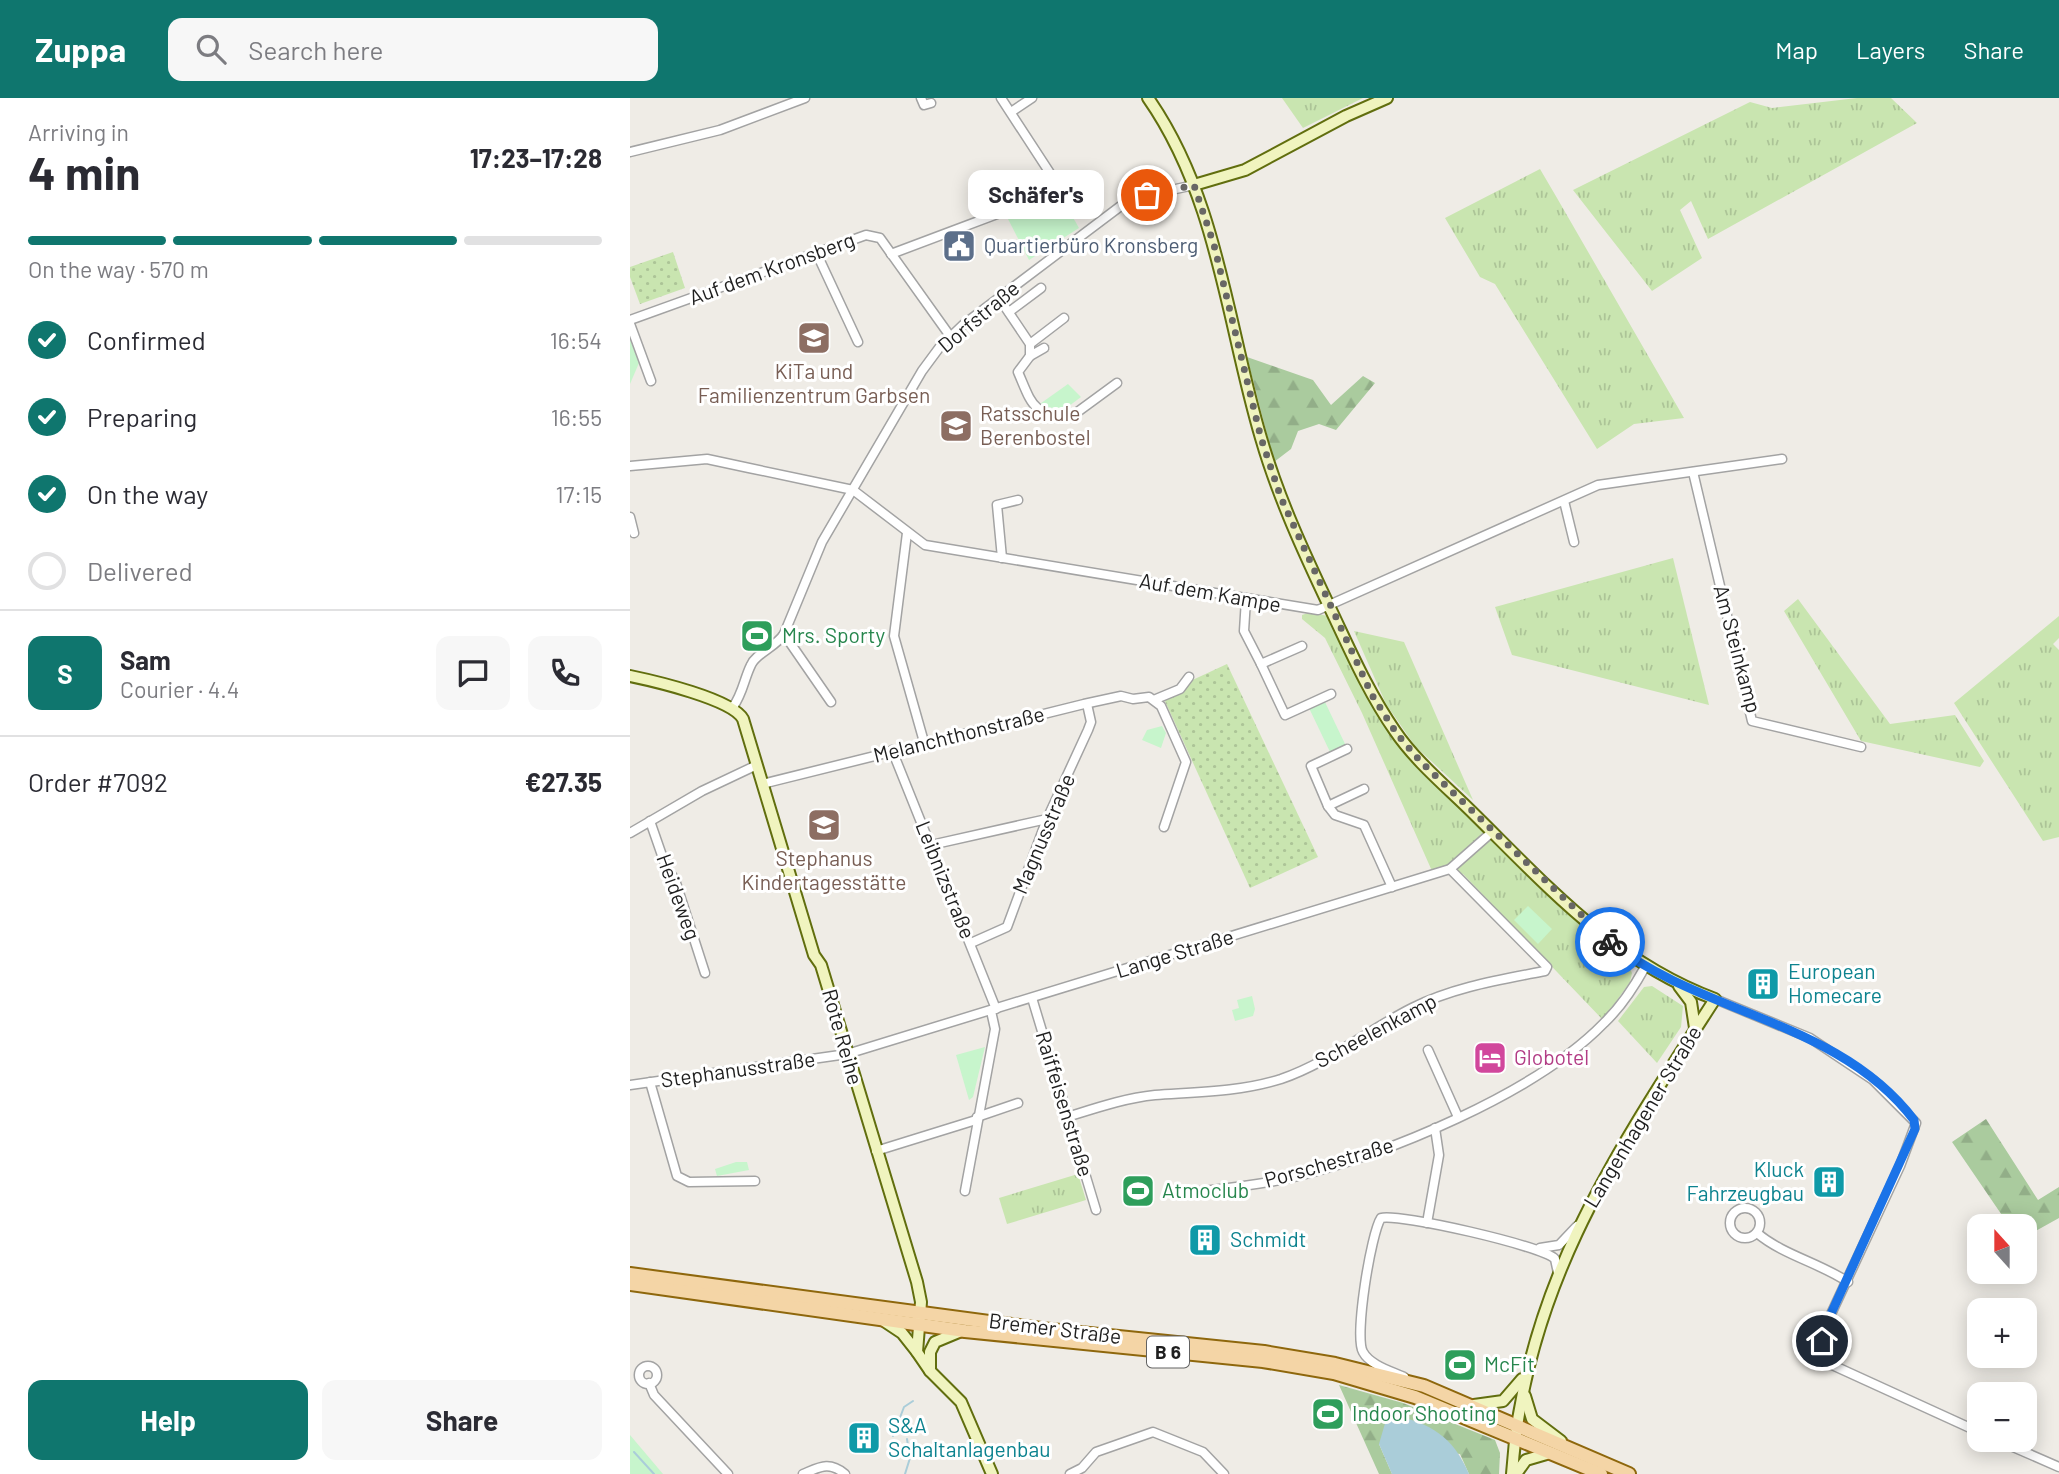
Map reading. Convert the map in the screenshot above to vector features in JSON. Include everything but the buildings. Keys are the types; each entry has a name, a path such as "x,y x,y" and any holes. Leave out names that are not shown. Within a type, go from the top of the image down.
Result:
{"main road":[{"name":"Bremer Straße","path":"630,1275 919,1318 1264,1352 1335,1364 1424,1386 1474,1405 1553,1453 1601,1474"},
{"name":"Bremer Straße","path":"630,1284 880,1319 919,1318 965,1331 1263,1361 1334,1373 1572,1448 1629,1474"}],"street":[{"path":"921,98 923,105 931,103"},
{"path":"891,254 1061,190 1001,98"},
{"path":"1011,112 1032,98"},
{"path":"1148,98 1166,127 1194,185 1214,245 1261,438 1281,498 1372,695 1397,734 1492,832 1603,937 1645,967 1677,984 1810,1038 1873,1080 1916,1123 1822,1341 1816,1349 1816,1355 1822,1363 1830,1364 1967,1427"},
{"name":"Dorfstraße","path":"733,707 741,695 751,663 777,644 784,634 822,542 922,371 950,336 1122,205 1135,198 1245,170 1346,116 1387,98"},
{"path":"630,152 720,130 802,99"},
{"name":"Auf dem Kronsberg","path":"630,322 866,235 880,239 950,336"},
{"path":"816,253 858,342"},
{"path":"1009,312 1041,288"},
{"path":"999,298 1030,344 1030,356"},
{"path":"1030,344 1064,318"},
{"path":"630,322 651,381"},
{"path":"1044,348 1030,356 1018,372 1032,405 1042,414 1072,416 1117,383"},
{"path":"630,466 707,459 853,490"},
{"name":"Auf dem Kampe","path":"853,490 925,545 1318,610 1605,483 1782,459"},
{"name":"Am Steinkamp","path":"1693,472 1752,721 1861,747"},
{"path":"1002,558 997,505 1018,500"},
{"path":"1564,501 1574,542"},
{"path":"630,517 634,533"},
{"path":"907,533 894,636 924,742"},
{"path":"1247,599 1244,631 1285,715 1331,694"},
{"path":"784,634 831,702"},
{"path":"1261,663 1302,646"},
{"path":"630,676 667,684 733,707"},
{"path":"1164,827 1186,762 1156,699 1180,689 1189,677"},
{"name":"Melanchthonstraße","path":"762,784 924,742 1121,696 1129,699 1156,699"},
{"name":"Magnusstraße","path":"971,943 1007,927 1047,819 1091,722 1087,704"},
{"name":"Rote Reihe","path":"733,707 743,719 777,842 814,955 821,965 916,1280 919,1318 917,1352"},
{"path":"1347,749 1311,766 1335,816 1364,825 1392,887"},
{"name":"Leibnizstraße","path":"892,750 971,943 993,1010 995,1029 965,1191"},
{"path":"630,832 702,791 757,765"},
{"path":"1328,806 1364,789"},
{"path":"931,845 1047,819"},
{"name":"Heideweg","path":"650,821 667,867 676,880 705,973"},
{"name":"Lange Straße","path":"846,1054 1450,869 1492,832"},
{"name":"Scheelenkamp","path":"1067,1117 1121,1101 1155,1095 1217,1093 1282,1078 1323,1060 1427,1000 1481,983 1545,971 1548,967 1450,869"},
{"name":"Porschestraße","path":"1195,1192 1260,1184 1314,1171 1435,1128 1458,1117 1524,1082 1586,1040 1621,1005 1645,967"},
{"path":"1677,984 1691,1002 1695,1028"},
{"name":"Raiffeisenstraße","path":"1032,998 1096,1210"},
{"name":"Langenhagener Straße","path":"1514,1474 1516,1430 1524,1377 1538,1327 1579,1223 1628,1133 1714,999"},
{"path":"1428,1049 1458,1117"},
{"name":"Stephanusstraße","path":"630,1085 846,1054"},
{"path":"650,1082 677,1176 689,1182 755,1181"},
{"path":"876,1151 1018,1103"},
{"path":"1427,1223 1439,1155 1435,1128"},
{"path":"1424,1386 1371,1361 1361,1348 1360,1329 1377,1224 1381,1218 1389,1216 1427,1223 1537,1248 1555,1259 1558,1273"},
{"path":"1537,1248 1559,1245 1579,1223"},
{"path":"1757,1233 1768,1242 1834,1272 1848,1282"},
{"path":"880,1319 902,1332 930,1371 961,1402 992,1474"},
{"path":"1830,1320 1832,1341 1840,1350 1839,1358 1848,1373"},
{"path":"930,1371 930,1352 935,1342 950,1334 965,1331"},
{"path":"1822,1341 1832,1341"},
{"path":"1830,1364 1839,1358"},
{"path":"1474,1405 1503,1401 1524,1377"},
{"path":"1524,1377 1526,1407 1531,1416 1572,1448"},
{"path":"649,1383 654,1395 728,1474"},
{"path":"1070,1474 1096,1452 1153,1432 1203,1452 1224,1474"},
{"path":"2025,1452 2059,1467"},
{"path":"1514,1474 1526,1460 1553,1453"},
{"path":"803,1474 831,1465 845,1474"}],"green space":[{"path":"1282,98 1363,98 1303,128"},
{"path":"1857,98 1891,98 1917,123 1708,239 1691,201 1680,210 1702,258 1652,291 1573,190 1750,102 1772,108"},
{"path":"1540,169 1684,418 1634,424 1597,449 1495,284 1480,277 1445,218"},
{"path":"1062,198 1079,228 1029,260 1008,219"},
{"path":"673,252 685,288 640,304 630,277 630,267"},
{"path":"630,340 639,363 630,384"},
{"path":"1247,357 1313,380 1331,405 1363,376 1375,383 1336,430 1319,424 1298,431 1291,449 1274,462"},
{"path":"1068,384 1081,397 1061,412 1044,410 1037,406"},
{"path":"1673,558 1709,705 1512,655 1495,607"},
{"path":"1798,599 1890,724 1955,715 1984,761 1980,767 1861,741 1784,611"},
{"path":"1311,612 1327,616 1356,671 1437,785 1561,908 1627,963 1632,973 1630,982 1603,1020 1463,874 1432,871 1362,713 1325,638 1302,619 1302,615"},
{"path":"2059,616 2059,638 2053,644 2059,650 2059,837 2043,841 1954,703"},
{"path":"1354,631 1404,642 1473,800 1415,746 1386,704"},
{"path":"1227,664 1318,857 1250,888 1164,699 1186,683"},
{"path":"1324,700 1346,746 1331,754 1309,708"},
{"path":"1162,726 1166,733 1161,748 1142,740 1147,730"},
{"path":"1528,906 1552,929 1538,944 1514,920"},
{"path":"1652,986 1683,1006 1681,1027 1657,1063 1618,1021 1644,987"},
{"path":"1252,996 1255,1009 1253,1016 1235,1021 1232,1010 1239,1008 1237,1000"},
{"path":"985,1047 973,1097 969,1100 956,1055"},
{"path":"1986,1119 2038,1200 2059,1187 2059,1218 2037,1230 2037,1214 2001,1214 1952,1142"},
{"path":"736,1162 747,1162 749,1170 717,1176 715,1169"},
{"path":"1078,1174 1086,1200 1007,1224 999,1198"},
{"path":"1339,1385 1403,1403 1495,1440 1500,1453 1499,1474 1469,1474 1460,1454 1379,1444 1392,1474 1379,1474"},
{"path":"630,1435 663,1474 630,1474"}],"water":[{"path":"1391,1414 1418,1422 1439,1433 1455,1450 1469,1474 1392,1474 1379,1444 1386,1420"}],"waterway":[{"path":"893,1436 904,1407 913,1401"},
{"path":"905,1474 910,1458 907,1439"},
{"path":"634,1452 654,1474"}],"way so far":[{"path":"1147,195 1163,194 1194,185 1214,245 1261,438 1281,498 1372,695 1397,734 1421,762 1566,904 1610,942"}],"place":[{"name":"Schäfer's","path":"1147,195"},
{"name":"Quartierbüro Kronsberg","path":"959,246"},
{"name":"KiTa und Familienzentrum Garbsen","path":"814,338"},
{"name":"Ratsschule Berenbostel","path":"956,426"},
{"name":"Mrs. Sporty","path":"757,636"},
{"name":"Stephanus Kindertagesstätte","path":"824,825"},
{"name":"European Homecare","path":"1763,984"},
{"name":"Globotel","path":"1490,1058"},
{"name":"Kluck Fahrzeugbau","path":"1829,1182"},
{"name":"Atmoclub","path":"1138,1191"},
{"name":"Schmidt","path":"1205,1240"},
{"name":"McFit","path":"1460,1365"},
{"name":"Indoor Shooting","path":"1328,1414"},
{"name":"S&A Schaltanlagenbau","path":"864,1438"}],"route":[{"path":"1610,942 1645,967 1677,984 1810,1038 1873,1080 1913,1117 1915,1129 1848,1282 1825,1327 1822,1341"}]}
